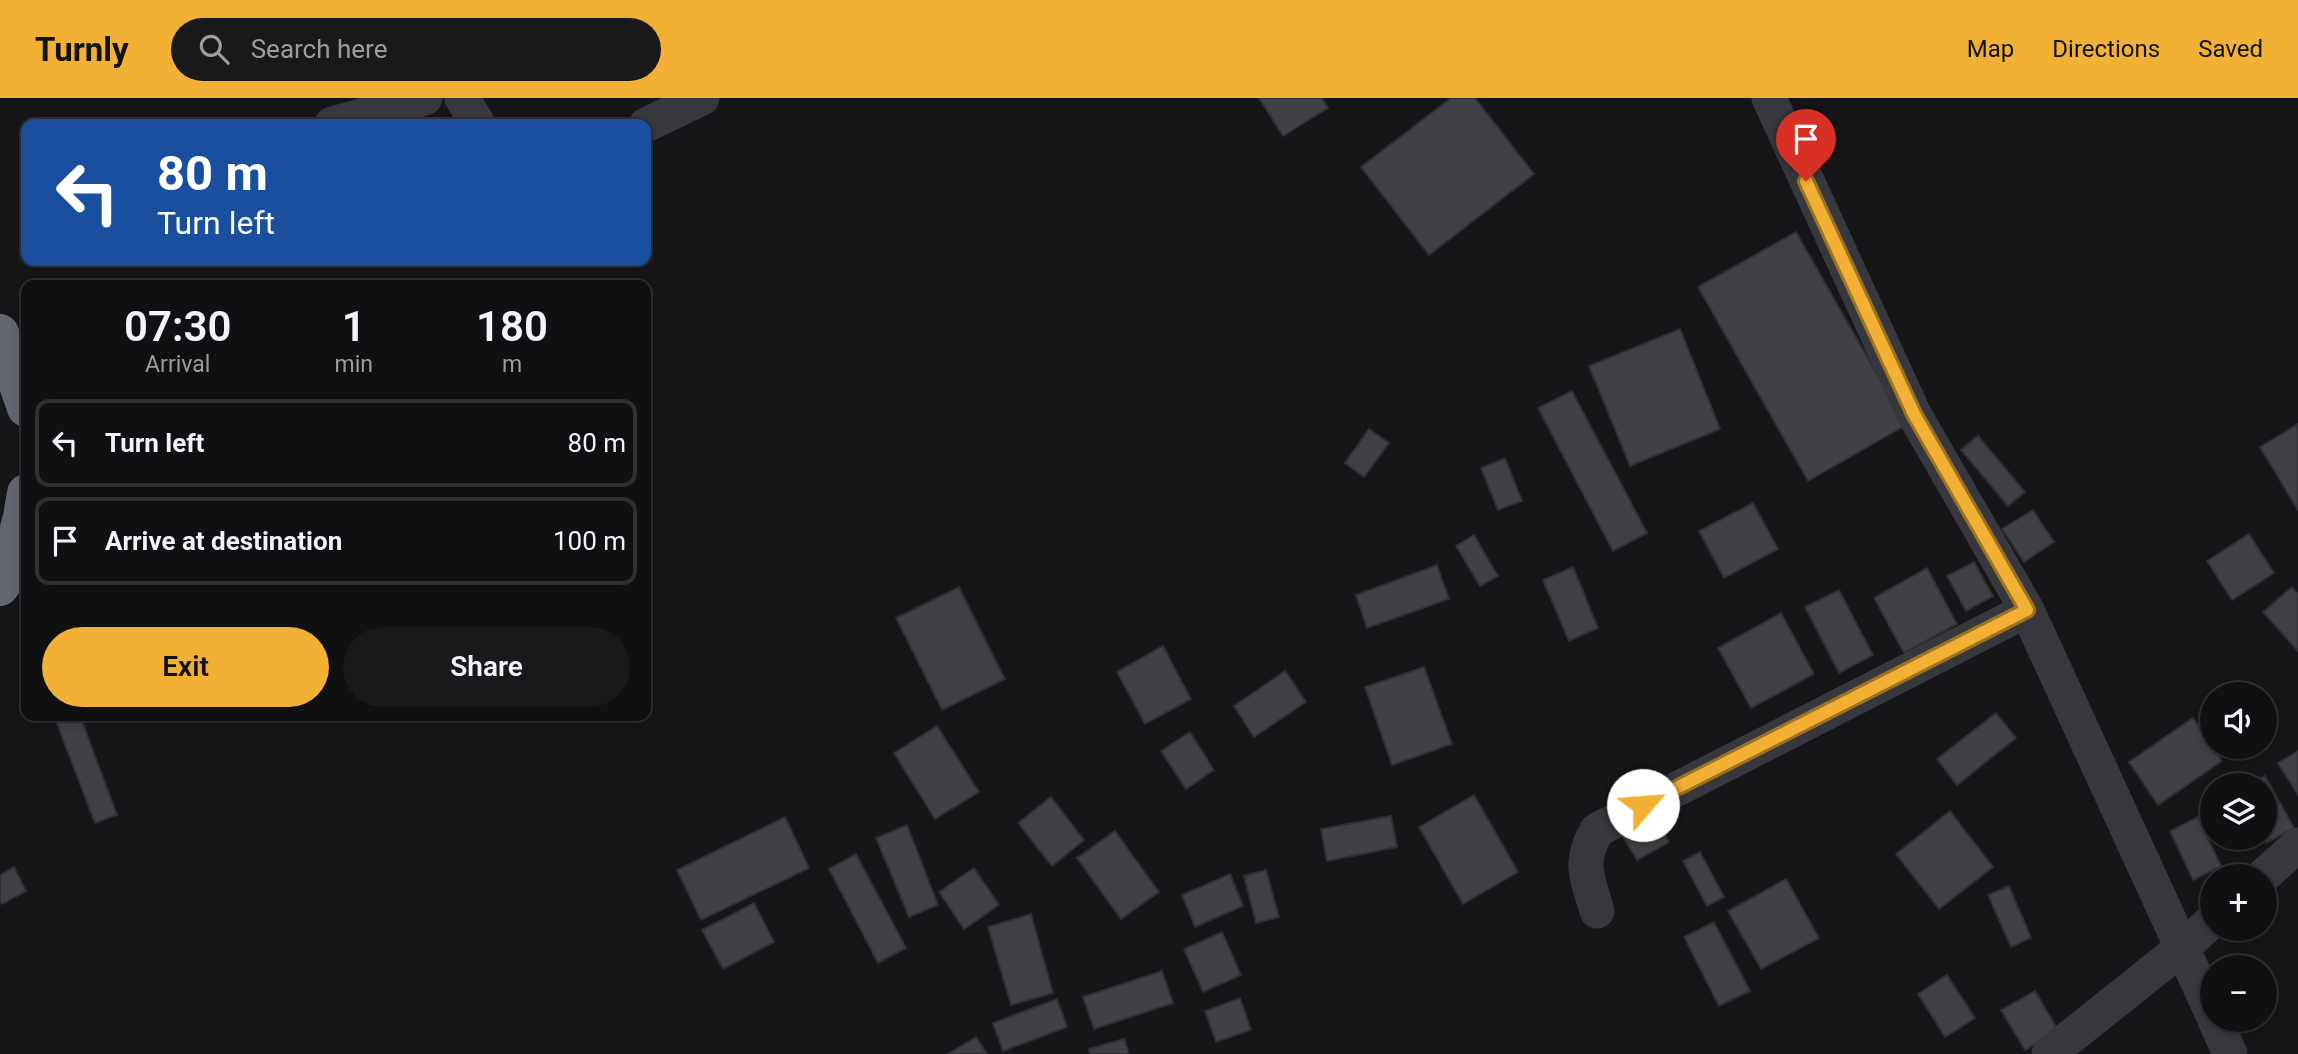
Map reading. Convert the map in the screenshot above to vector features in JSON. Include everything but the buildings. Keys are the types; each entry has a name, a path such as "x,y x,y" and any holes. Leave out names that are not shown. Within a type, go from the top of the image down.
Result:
{"highway":[{"path":"0,333 21,394"},
{"path":"0,587 5,580 21,521"}],"street":[{"path":"350,119 425,98"},
{"path":"462,98 475,119"},
{"path":"651,123 702,98"},
{"path":"1769,98 1914,414 2027,610 2200,987"},
{"path":"1597,911 1584,866 1587,848 1597,830 2027,610"},
{"path":"2277,864 2298,845"},
{"path":"2049,1054 2200,932"},
{"path":"2220,1032 2230,1054"}],"route":[{"path":"1643,805 2027,610 1914,414 1806,181"}]}
